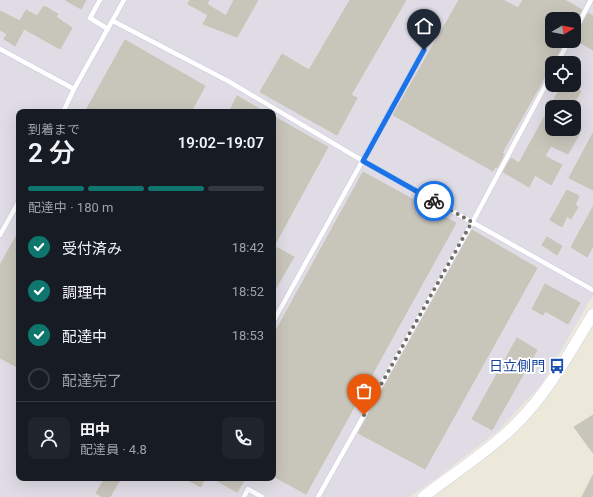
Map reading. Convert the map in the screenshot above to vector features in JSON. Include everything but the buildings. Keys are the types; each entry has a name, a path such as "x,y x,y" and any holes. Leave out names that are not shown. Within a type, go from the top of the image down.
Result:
{"street":[{"path":"423,497 491,447 513,427 546,389 593,314"}],"lane":[{"path":"100,0 90,18 108,29"},
{"path":"65,109 74,90 124,0"},
{"path":"581,19 591,0"},
{"path":"113,21 228,81 275,109"},
{"path":"0,49 74,90"},
{"path":"276,317 424,50"},
{"path":"318,497 472,222 545,86"},
{"path":"276,109 363,161 593,290"},
{"path":"0,235 16,206"},
{"path":"244,497 248,489 262,497"}],"shaded area":[{"path":"0,0 593,0 593,295 541,385 499,430 437,478 409,497 0,497"}],"way so far":[{"path":"364,415 472,222 434,201"}],"place":[{"name":"日立側門","path":"557,366"}],"route":[{"path":"424,50 363,161 434,201"}]}
